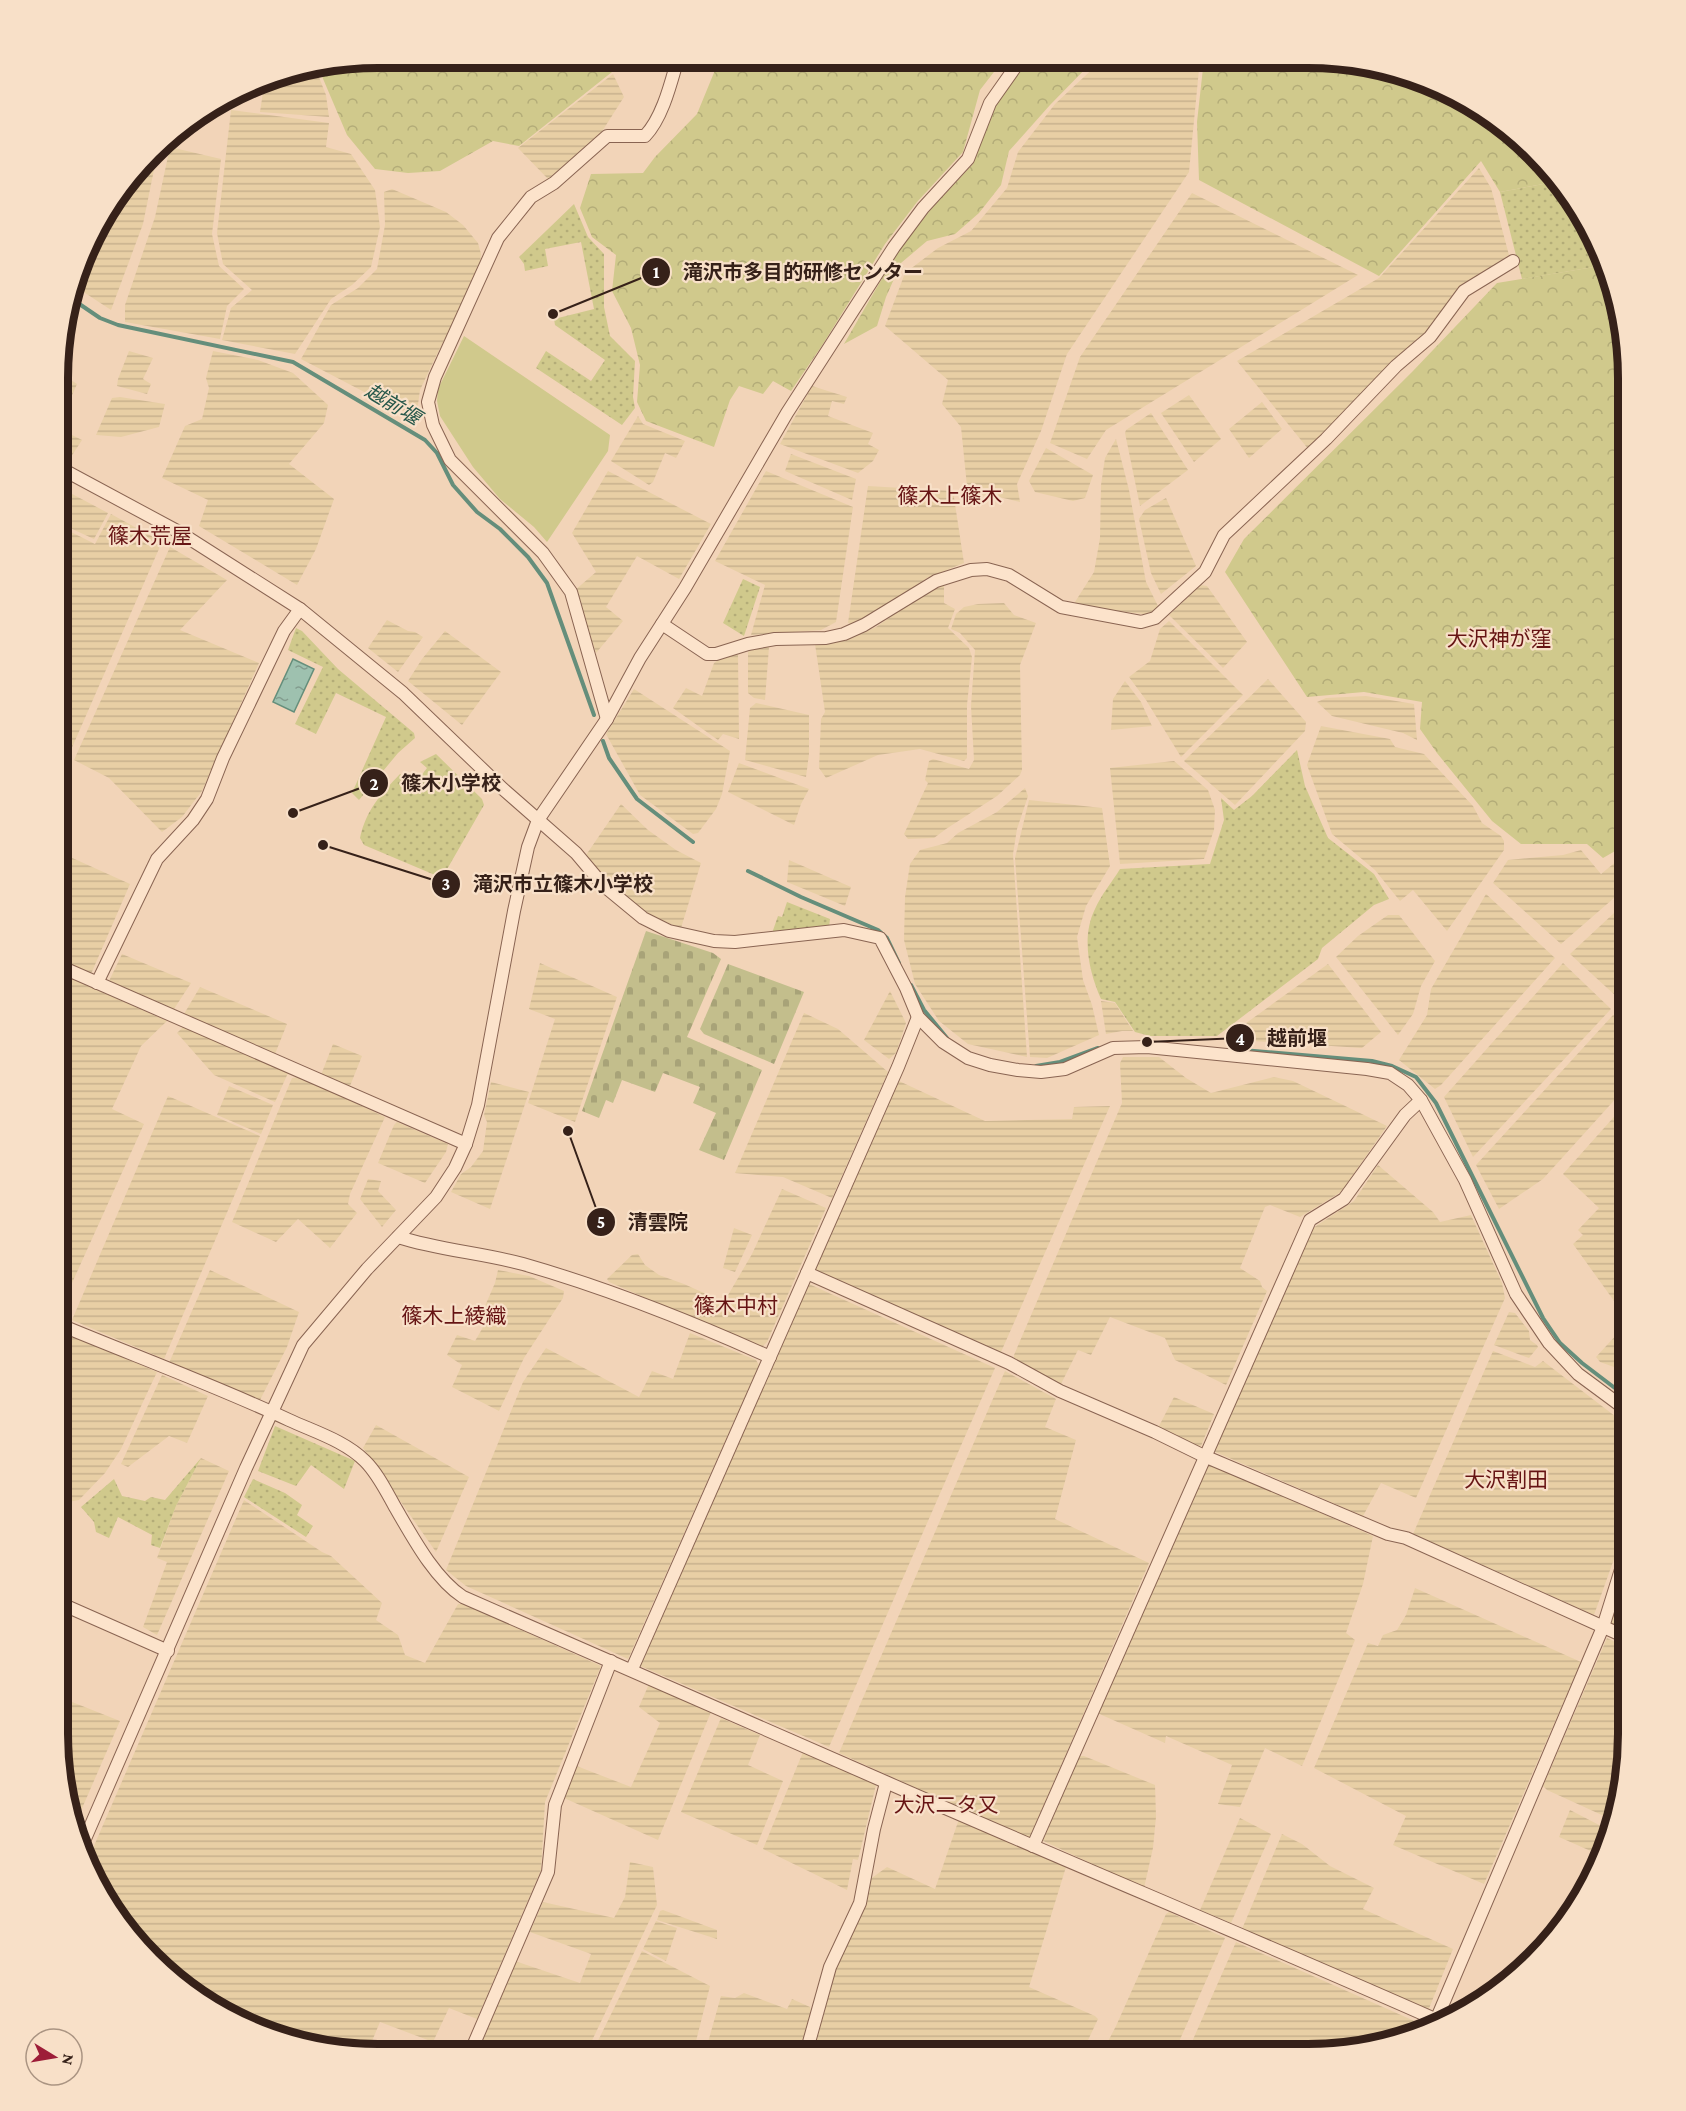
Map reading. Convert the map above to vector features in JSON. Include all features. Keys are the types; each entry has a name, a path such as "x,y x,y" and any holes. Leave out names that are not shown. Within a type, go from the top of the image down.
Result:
{"street":[{"path":"607,719 571,592 543,553 450,460 434,425 428,402 435,377 498,238 531,197 554,183 607,136 645,136 652,129 669,90 675,68"},
{"path":"86,1837 271,1412 303,1345 367,1269 436,1197 455,1168 466,1144 478,1105 528,847 538,820 607,719 640,658 685,588 787,413 894,247 923,208 968,159 990,103 1015,68"},
{"path":"662,624 707,654 716,654 748,644 775,639 826,638 844,634 864,625 936,581 971,570 987,569 1010,575 1061,607 1141,622 1155,618 1205,572 1224,535 1326,440 1396,366 1430,337 1464,291 1513,261"},
{"path":"68,472 179,532 300,609 403,693 503,789 576,854 603,885 643,918 669,931 714,941 735,942 844,930 880,938 918,1017 943,1042 968,1058 990,1065 1041,1072 1065,1069 1113,1048 1148,1047 1367,1069 1388,1073 1408,1085 1434,1120 1465,1180 1516,1294 1549,1343 1578,1374 1618,1404"},
{"path":"97,983 157,859 193,820 207,798 223,758 284,631 300,609"},
{"path":"68,970 466,1144"},
{"path":"632,1669 898,1068 918,1017"},
{"path":"1033,1846 1310,1220 1344,1199 1405,1115 1421,1100"},
{"path":"398,1238 523,1264 614,1294 707,1329 770,1357"},
{"path":"807,1273 1009,1363 1060,1391 1204,1456 1388,1534 1406,1538 1618,1634"},
{"path":"68,1328 271,1412 349,1447 366,1462 382,1483 424,1553 449,1588 463,1597 632,1669 886,1783 1235,1931 1428,2020"},
{"path":"1438,2015 1603,1627 1618,1579"},
{"path":"68,1607 168,1651"},
{"path":"474,2044 548,1872 555,1805 611,1661"},
{"path":"809,2044 830,1967 860,1904 874,1829 886,1783"}],"shaded area":[{"path":"1094,68 1199,68 1189,172 1067,354 1041,431 1017,484 1020,502 991,495 968,496 961,427 942,404 948,380 885,326 905,273 938,248 971,231 1007,188 1018,152 1055,104"},
{"path":"317,73 326,95 329,117 260,112 263,89"},
{"path":"613,74 624,97 601,133 548,179 518,148"},
{"path":"231,110 329,123 326,147 351,154 375,190 380,227 371,267 352,285 331,299 295,354 222,340 231,308 252,290 223,264 217,233"},
{"path":"170,147 221,159 212,234 219,266 244,289 227,306 220,339 125,322 125,305 155,217"},
{"path":"156,160 143,224 111,310 80,290 91,259 109,223 120,205"},
{"path":"1479,168 1491,188 1509,255 1463,287 1426,335 1309,450 1237,361 1379,278"},
{"path":"392,189 446,212 463,225 478,243 481,254 479,276 420,390 416,419 301,359 331,305 358,288 377,269 385,225 384,192"},
{"path":"1192,193 1358,275 1106,430 1087,459 1050,443 1080,357"},
{"path":"129,351 153,358 143,379 151,384 147,394 117,386"},
{"path":"213,351 258,360 293,373 328,405 324,423 289,464 334,499 316,549 297,585 199,526 208,500 162,478 185,426 202,419 209,388 206,378"},
{"path":"68,378 77,384 68,405"},
{"path":"812,386 847,397 844,404 832,401 828,416 873,433 868,444 879,450 873,461 858,473 780,444"},
{"path":"1189,395 1221,439 1194,462 1161,413"},
{"path":"120,397 165,404 159,427 121,437 96,435 112,398"},
{"path":"1262,402 1282,429 1249,458 1229,429"},
{"path":"1151,413 1188,470 1140,506 1125,433"},
{"path":"638,416 643,424 685,441 676,458 665,453 653,482 649,485 611,461"},
{"path":"68,433 82,440 71,457 68,455"},
{"path":"1116,439 1129,490 1146,582 1159,608 1151,615 1078,606 1075,602 1094,572 1100,538 1101,485 1105,458"},
{"path":"1046,448 1093,475 1085,498 1073,501 1035,492 1029,481"},
{"path":"791,454 856,479 852,500 785,471"},
{"path":"608,471 711,524 679,579 637,556 606,607 623,621 596,653 574,591 596,572 572,533"},
{"path":"766,471 853,507 836,622 821,630 751,635 765,585 715,561"},
{"path":"868,486 953,491 964,563 927,578 885,607 851,624 848,623"},
{"path":"68,492 108,513 94,539 68,527"},
{"path":"1166,498 1196,566 1161,594 1151,573 1139,519 1145,510"},
{"path":"111,514 162,542 68,757 68,530 95,544"},
{"path":"170,547 227,580 180,630 259,663 202,791 182,817 162,832 109,778 74,760"},
{"path":"944,584 944,603 955,609 948,628 969,648 972,657 967,705 967,758 964,761 920,749 878,755 826,778 819,768 821,719 825,712 815,644 853,637 876,627 924,594"},
{"path":"1201,585 1207,586 1247,642 1223,668 1169,615"},
{"path":"1004,603 1014,615 1036,623 1020,665 1022,770 1020,775 997,796 934,838 908,839 904,834 928,783 925,780 929,761 933,759 969,769 974,760 971,706 975,650 960,633 951,629 956,614 964,607"},
{"path":"387,620 423,637 398,672 368,648"},
{"path":"1169,621 1243,695 1181,757 1129,677 1150,661 1160,629"},
{"path":"445,631 501,672 462,725 408,681 422,659"},
{"path":"756,646 769,647 765,700 754,698 748,693 748,652"},
{"path":"738,654 739,739 723,734 718,740 673,708 686,688 702,696 714,663"},
{"path":"1268,679 1306,722 1305,731 1235,805 1184,761"},
{"path":"1125,681 1141,702 1152,726 1111,730 1113,699"},
{"path":"634,689 730,751 722,794 716,809 698,833 693,834 640,795 606,734"},
{"path":"1366,696 1414,704 1417,740 1403,733 1332,716 1317,702 1326,698"},
{"path":"756,703 809,715 809,754 806,777 745,760 750,708"},
{"path":"1321,726 1390,739 1395,747 1424,754 1473,806 1482,823 1501,836 1504,841 1504,850 1447,931 1413,890 1400,901 1375,870 1332,834 1307,765"},
{"path":"1174,761 1208,790 1215,810 1214,830 1204,859 1120,864 1110,768"},
{"path":"739,763 809,789 794,825 728,792"},
{"path":"1025,788 1028,796 1017,829 1013,854 1027,1057 968,1044 939,1021 915,984 904,940 905,897 910,864 920,850 947,843 958,833 997,812"},
{"path":"1029,800 1102,808 1110,866 1086,906 1077,937 1083,980 1099,1035 1047,1058 1030,1057 1015,858"},
{"path":"621,804 648,830 676,850 701,863 681,928 647,915 607,883 586,855"},
{"path":"1581,850 1601,874 1618,860 1618,895 1561,944 1493,883 1508,860 1563,855"},
{"path":"68,856 130,884 91,974 68,963"},
{"path":"789,860 851,887 845,906 787,882"},
{"path":"1486,894 1555,958 1435,1089 1399,1060 1427,1015 1431,989"},
{"path":"1618,909 1618,998 1570,954"},
{"path":"1388,915 1399,915 1435,961 1421,986 1413,1014 1398,1035 1336,957 1358,936"},
{"path":"122,954 191,983 174,1009 109,981"},
{"path":"540,963 617,997 575,1122 528,1103 555,1019 529,1009"},
{"path":"1563,963 1611,1009 1473,1157 1444,1097"},
{"path":"1328,964 1381,1032 1362,1048 1224,1039"},
{"path":"68,977 167,1021 141,1046 112,1109 144,1124 68,1292"},
{"path":"200,987 287,1024 275,1054 184,1014"},
{"path":"890,991 906,1023 896,1053 889,1059 864,1040"},
{"path":"1101,1001 1115,1003 1133,1031 1106,1034"},
{"path":"804,1013 838,1029 888,1072 832,1198 783,1177 735,1173"},
{"path":"1613,1015 1618,1017 1618,1096 1543,1179 1499,1209 1476,1165"},
{"path":"183,1027 288,1073 275,1102 214,1075 177,1033"},
{"path":"333,1044 362,1056 350,1086 321,1075"},
{"path":"1123,1057 1159,1057 1186,1078 1211,1093 1274,1077 1293,1081 1387,1126 1341,1192 1300,1217 1270,1205 1265,1207 1240,1268 1260,1281 1262,1287 1267,1291 1226,1385 1175,1360 1165,1338 1110,1317 1091,1355 1078,1350 1061,1384 1014,1360 1014,1355 1122,1103 1120,1063"},
{"path":"300,1077 385,1117 350,1194 348,1204 357,1213 330,1248 298,1219 276,1242 232,1222 292,1078"},
{"path":"899,1081 985,1121 1072,1119 1074,1107 1110,1106 1001,1352 814,1271"},
{"path":"491,1082 529,1092 490,1209 451,1192 461,1174 471,1167 483,1151 487,1122 484,1115"},
{"path":"229,1086 273,1105 261,1134 217,1115"},
{"path":"168,1096 260,1136 164,1359 72,1320"},
{"path":"1618,1112 1618,1306 1573,1244 1583,1235 1578,1230 1599,1208 1563,1174"},
{"path":"397,1122 448,1144 446,1152 425,1183 378,1163"},
{"path":"1378,1165 1433,1212 1440,1222 1471,1215 1502,1283 1505,1298 1416,1498 1381,1483 1363,1516 1213,1451 1313,1228 1354,1201"},
{"path":"368,1179 381,1181 378,1191 396,1210 382,1227 360,1199"},
{"path":"782,1189 826,1208 767,1342 761,1348 609,1282 607,1279 632,1255 638,1254 645,1265 659,1275 724,1302 752,1254"},
{"path":"734,1228 752,1235 735,1272 723,1268"},
{"path":"210,1270 299,1312 287,1347 260,1400 169,1363"},
{"path":"498,1270 529,1276 564,1291 563,1298 524,1358 499,1411 452,1387 462,1365 447,1355 457,1335 475,1341 493,1310 485,1306"},
{"path":"809,1284 995,1368 829,1747 638,1665"},
{"path":"1509,1312 1515,1313 1529,1331 1530,1340 1538,1347 1529,1358 1494,1345"},
{"path":"68,1333 157,1372 121,1449 105,1473 79,1500 68,1502"},
{"path":"690,1333 756,1360 759,1365 628,1659 466,1586 446,1570 523,1382 546,1348 639,1397 652,1371 673,1379"},
{"path":"1618,1333 1618,1368 1600,1362 1596,1357"},
{"path":"1493,1351 1535,1367 1543,1361 1618,1418 1618,1548 1594,1615 1413,1534"},
{"path":"1005,1371 1056,1399 1045,1427 1076,1440 1055,1519 1149,1563 1029,1839 839,1753"},
{"path":"162,1375 208,1396 187,1443 169,1436 128,1467 121,1464"},
{"path":"1174,1397 1214,1414 1201,1446 1196,1446 1158,1428"},
{"path":"376,1425 469,1477 436,1552 363,1448"},
{"path":"201,1458 229,1471 157,1635 143,1627 167,1562 157,1558 176,1506"},
{"path":"1208,1463 1373,1536 1363,1584 1346,1633 1355,1640 1302,1766 1265,1748 1240,1807 1218,1804 1232,1765 1166,1736 1165,1743 1095,1712"},
{"path":"244,1500 331,1556 382,1603 376,1620 398,1635 405,1655 425,1663 458,1604 464,1604 601,1666 545,1802 541,1870 477,2019 449,2008 433,2042 380,2022 371,2044 317,2038 278,2027 241,2012 205,1991 158,1953 120,1906 91,1852"},
{"path":"1415,1588 1581,1662 1484,1884 1393,1845 1406,1816 1314,1768 1368,1643 1378,1646 1383,1635 1397,1630 1406,1615"},
{"path":"1618,1599 1618,1627 1610,1623"},
{"path":"1607,1638 1618,1643 1618,1754 1613,1794 1604,1816 1547,1790 1543,1786"},
{"path":"649,1684 711,1712 658,1840 564,1798 574,1765 631,1787 660,1723 639,1707"},
{"path":"68,1700 120,1721 79,1816 73,1794 68,1754"},
{"path":"721,1718 760,1735 748,1765 783,1781 757,1845 681,1812"},
{"path":"803,1752 876,1785 858,1860 853,1859 847,1890 763,1849"},
{"path":"1078,1756 1084,1756 1155,1785 1156,1817 1153,1848 1144,1888 1039,1839"},
{"path":"1570,1810 1604,1827 1595,1853 1559,1837"},
{"path":"1240,1818 1271,1834 1231,1923 1200,1910"},
{"path":"959,1819 1066,1867 1029,1987 1095,2016 1098,2019 1086,2044 815,2044 838,1962 869,1880 887,1867 935,1889"},
{"path":"1282,1834 1302,1844 1330,1866 1374,1888 1363,1909 1453,1949 1428,2011 1242,1929"},
{"path":"630,1862 653,1867 657,1905 590,2044 479,2044 515,1961 580,1983 591,1954 530,1932 543,1902 614,1918 625,1897"},
{"path":"663,1910 717,1930 717,1939 657,1920 660,1911"},
{"path":"1169,1912 1225,1938 1178,2044 1107,2044 1116,2026 1166,1914"},
{"path":"656,1921 677,1928 666,1961 643,1949"},
{"path":"1236,1942 1419,2023 1369,2038 1329,2043 1249,2044 1240,2040 1238,2044 1191,2044"},
{"path":"642,1951 710,1986 695,2044 596,2044"},
{"path":"744,1993 787,2009 792,1999 810,2007 811,2012 802,2044 708,2044 721,1996 735,1998"}],"green space":[{"path":"357,68 614,68 612,72 519,146 493,141 440,171 408,173 375,169 347,135 320,72"},
{"path":"716,68 997,68 980,90 963,152 917,202 885,244 791,391 773,381 763,394 739,386 730,400 714,447 646,421 637,402 640,365 631,328 612,291 616,255 592,237 580,208 591,174 643,173 655,157 697,114"},
{"path":"1022,68 1086,68 1009,151 1001,185 979,213 955,234 927,241 901,263 886,297 877,326 844,344 898,251 931,209 973,164 995,105"},
{"path":"1203,68 1329,68 1369,73 1427,91 1463,109 1513,144 1549,183 1500,192 1481,161 1379,276 1199,180 1197,122"},
{"path":"1549,183 1577,223 1598,266 1522,279 1500,192"},
{"path":"574,204 588,237 604,254 604,307 610,336 635,361 633,397 635,408 622,425 536,368 546,351 591,381 605,360 555,325 554,319 594,309 581,242 545,249 548,266 525,271 524,264 519,257"},
{"path":"1598,266 1613,317 1618,357 1618,849 1603,858 1587,844 1521,844 1492,821 1420,729 1422,702 1364,692 1307,697 1225,572 1244,539 1412,372 1497,283"},
{"path":"464,336 610,435 608,451 547,542 534,527 500,499 473,467 440,416 437,401 438,389"},
{"path":"743,579 760,587 744,636 723,623"},
{"path":"296,628 302,631 338,669 414,733 415,738 398,753 359,800 352,793 386,717 336,693 316,734 295,724 323,667 288,650"},
{"path":"1297,750 1305,786 1328,838 1374,874 1389,899 1374,905 1322,948 1318,959 1217,1036 1150,1036 1135,1032 1115,1002 1101,999 1090,966 1088,931 1100,899 1120,869 1210,864 1224,820 1221,798 1234,810 1252,796"},
{"path":"436,754 482,799 484,805 442,878 364,845 360,838 366,819 375,803 400,774 415,784 427,768 420,762"},
{"path":"787,902 830,919 829,927 771,936 778,916 782,917"},
{"path":"646,931 713,953 721,959 687,1037 762,1070 724,1160 699,1150 716,1113 693,1103 700,1087 663,1073 655,1092 622,1080 613,1103 606,1100 599,1118 582,1111"},
{"path":"728,964 804,992 774,1064 704,1034 700,1029"},
{"path":"275,1426 355,1461 344,1489 311,1465 296,1486 258,1471"},
{"path":"201,1458 176,1506 160,1548 151,1545 152,1535 118,1517 109,1538 96,1532 94,1522 81,1507 114,1479 122,1496 145,1501 151,1497 165,1500"},
{"path":"253,1479 285,1493 302,1505 297,1515 313,1526 306,1537 244,1497"}],"water":[{"path":"293,659 314,669 294,712 273,702"}],"waterway":[{"name":"越前堰","path":"77,302 100,318 118,325 293,362 425,440 437,453 453,485 477,512 500,529 528,557 547,583 594,715"},
{"path":"603,741 609,758 637,799 693,842"},
{"name":"越前堰","path":"748,871 878,930 887,938 899,963"},
{"name":"越前堰","path":"911,985 924,1010 947,1038"},
{"name":"越前堰","path":"1036,1066 1060,1062 1098,1048"},
{"name":"越前堰","path":"1230,1049 1372,1061 1392,1066 1416,1077 1436,1103 1543,1318 1560,1343 1618,1390"}],"place":[{"name":"滝沢市多目的研修センター","path":"553,314"},
{"name":"篠木小学校","path":"293,813"},
{"name":"滝沢市立篠木小学校","path":"323,845"},
{"name":"越前堰","path":"1147,1042"},
{"name":"清雲院","path":"568,1131"}],"district":[{"name":"篠木上篠木","path":"950,496"},
{"name":"篠木荒屋","path":"150,536"},
{"name":"大沢神が窪","path":"1499,639"},
{"name":"篠木中村","path":"736,1306"},
{"name":"篠木上綾織","path":"454,1316"},
{"name":"大沢割田","path":"1506,1480"},
{"name":"大沢二タ又","path":"946,1805"}]}
